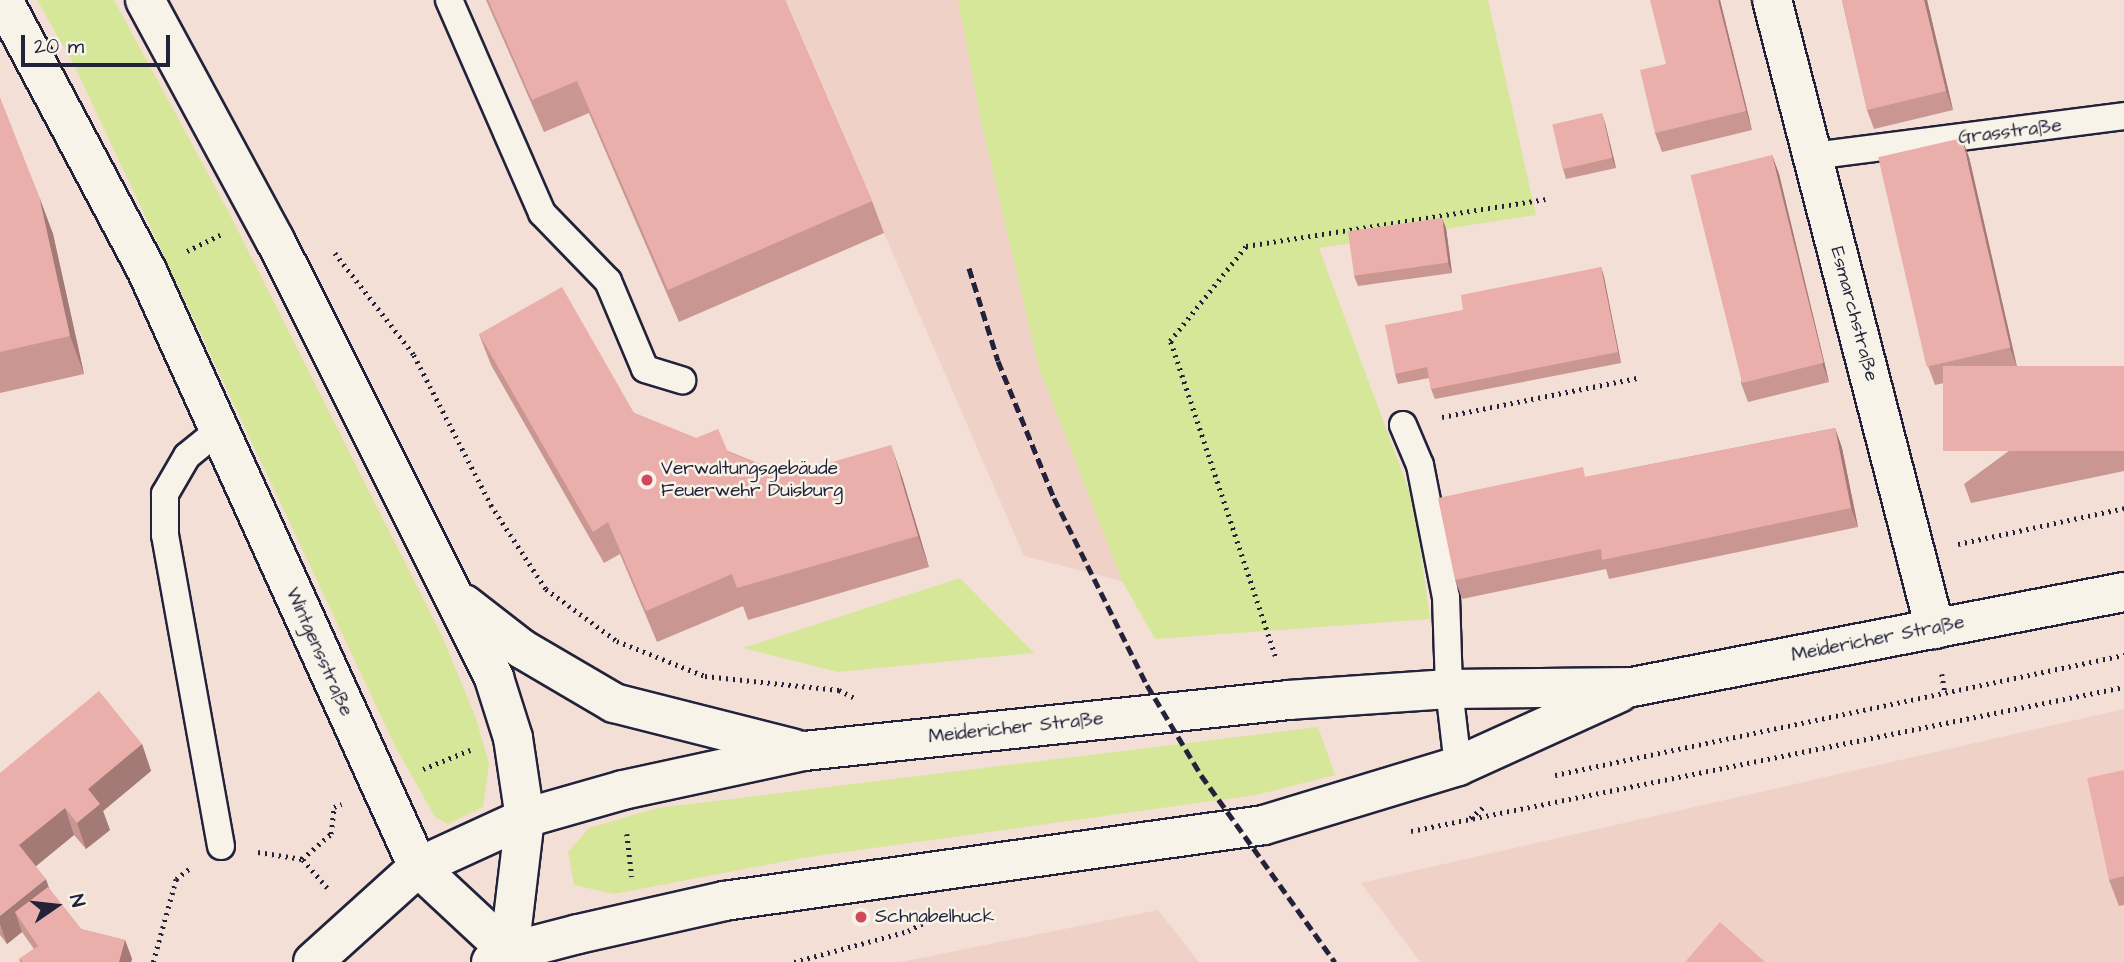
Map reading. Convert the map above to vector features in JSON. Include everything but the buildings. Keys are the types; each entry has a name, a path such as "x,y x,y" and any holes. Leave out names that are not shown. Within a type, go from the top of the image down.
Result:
{"main road":[{"name":"Wintgensstraße","path":"3,0 148,271 418,867 500,957"},
{"path":"145,0 275,240 458,600 502,702 513,738 525,818 500,957"},
{"name":"Esmarchstraße","path":"1772,0 1935,629"},
{"name":"Meidericher Straße","path":"313,962 418,867 525,818 623,790 804,751 1288,701 1449,689 1632,687 2124,592"},
{"path":"458,600 522,649 614,703 804,751"},
{"name":"Meidericher Straße","path":"500,957 724,901 1264,825 1458,766 1632,687"}],"lane":[{"path":"449,0 542,213 608,281 645,369 682,380"},
{"name":"Grasstraße","path":"1813,156 2124,116"},
{"path":"1404,425 1420,464 1447,597 1449,689 1458,766"},
{"path":"219,430 187,456 165,494 165,535 221,846"}],"path":[{"path":"1288,701 1170,341 1246,246 1545,199"},
{"path":"332,249 414,355 491,505 546,589 617,641 705,676 839,690 863,703"},
{"path":"1404,425 1637,378"},
{"path":"1916,553 2124,508"},
{"path":"1543,777 2124,655"},
{"path":"1496,798 1466,821 2124,687"}],"shaded area":[{"path":"783,0 958,0 982,126 1039,368 1122,581 1024,556"},
{"path":"2124,709 2124,962 1420,962 1361,883"},
{"path":"1158,910 1199,962 901,962"}],"green space":[{"path":"37,0 114,0 225,205 442,636 476,718 489,764 483,807 448,824 435,817 396,748 73,63"},
{"path":"958,0 1488,0 1536,215 1319,248 1414,504 1430,619 1155,639 1122,581 1039,368 982,126"},
{"path":"960,578 1034,653 838,672 743,648"},
{"path":"1318,727 1335,775 1256,795 802,858 614,894 574,885 568,852 589,828 657,808"}],"railway":[{"path":"969,268 998,361 1054,498 1147,685 1201,775 1335,962"}],"place":[{"name":"Verwaltungsgebäude Feuerwehr Duisburg","path":"647,480"},
{"name":"Schnabelhuck","path":"861,917"}]}
